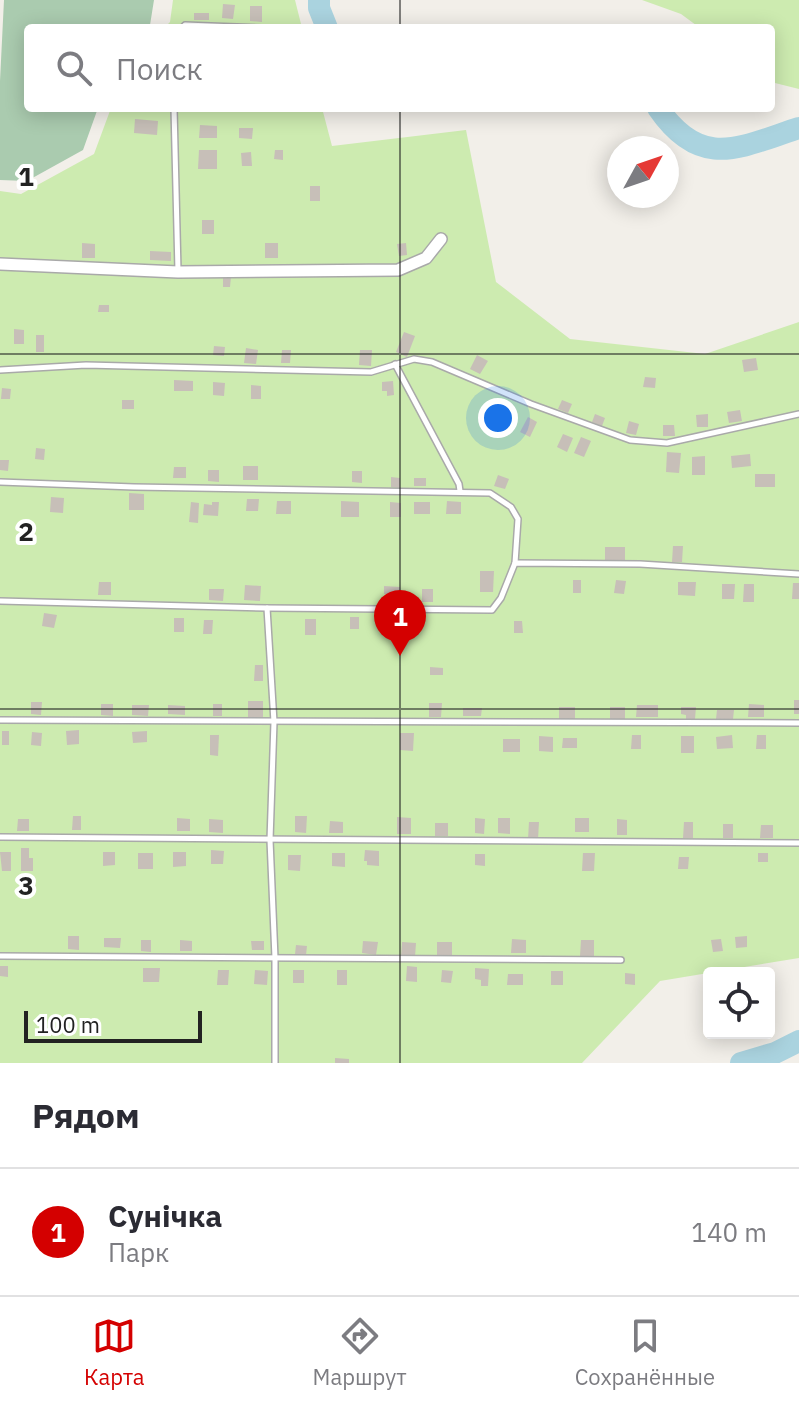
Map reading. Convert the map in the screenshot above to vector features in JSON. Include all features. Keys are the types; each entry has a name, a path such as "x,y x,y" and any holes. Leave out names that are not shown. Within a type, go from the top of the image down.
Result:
{"street":[{"path":"0,264 178,272 398,270 426,258 441,239"}],"lane":[{"path":"174,112 178,272"},
{"path":"0,370 86,365 371,372 414,359 432,362 531,404 630,440 667,443 799,414"},
{"path":"395,364 460,491"},
{"path":"0,482 490,493 511,507 518,519 515,563 501,598 492,610 0,601"},
{"path":"515,563 640,564 799,574"},
{"path":"267,608 274,722 270,840 275,1063"},
{"path":"0,720 799,723"},
{"path":"0,837 799,843"},
{"path":"0,956 621,960"}],"green space":[{"path":"4,0 154,0 150,24 24,24 24,112 97,112 83,150 27,181 0,180"},
{"path":"173,0 295,0 301,24 168,24"},
{"path":"642,0 799,0 799,89 775,83 775,24 695,24 681,14"},
{"path":"110,112 323,112 332,146 466,130 496,282 570,339 705,354 799,322 799,958 745,967 703,967 703,974 660,981 582,1063 0,1063 0,191 21,194 94,154"}],"building":[{"path":"223,4 235,5 233,19 222,18"},
{"path":"250,6 262,6 262,22 250,21"},
{"path":"194,13 209,13 209,20 194,20"},
{"path":"135,119 158,121 157,135 134,133"},
{"path":"200,125 217,126 217,138 199,138"},
{"path":"239,128 253,128 252,139 239,138"},
{"path":"199,150 217,150 217,169 198,169"},
{"path":"275,150 283,150 283,160 274,159"},
{"path":"251,152 252,166 242,166 241,153"},
{"path":"310,186 320,186 320,201 310,201"},
{"path":"202,220 214,220 214,234 202,234"},
{"path":"82,243 95,244 95,258 82,258"},
{"path":"265,243 278,243 278,258 265,258"},
{"path":"406,243 407,255 399,256 397,244"},
{"path":"150,251 171,252 171,261 150,260"},
{"path":"223,277 231,277 230,287 223,287"},
{"path":"99,305 109,305 109,312 98,312"},
{"path":"14,329 24,330 24,344 14,344"},
{"path":"404,332 415,336 407,357 396,352"},
{"path":"36,335 44,335 44,352 36,352"},
{"path":"214,346 225,347 224,356 213,355"},
{"path":"246,348 258,350 256,364 244,363"},
{"path":"282,350 291,350 290,363 281,363"},
{"path":"360,350 372,350 371,366 359,365"},
{"path":"477,355 488,361 480,374 470,369"},
{"path":"756,358 758,370 744,372 742,360"},
{"path":"645,377 656,378 655,388 643,387"},
{"path":"174,380 193,381 193,391 174,391"},
{"path":"393,381 394,395 387,396 387,391 382,391 382,382"},
{"path":"213,382 225,383 224,396 213,395"},
{"path":"251,385 261,386 261,399 251,399"},
{"path":"2,388 11,389 10,399 1,399"},
{"path":"122,400 134,400 134,409 122,409"},
{"path":"562,400 572,404 568,413 558,409"},
{"path":"740,410 742,421 729,423 727,412"},
{"path":"595,414 605,418 602,426 592,422"},
{"path":"708,414 708,427 697,427 696,415"},
{"path":"528,417 537,422 530,437 520,432"},
{"path":"629,421 639,424 636,435 626,433"},
{"path":"663,425 674,425 675,436 663,436"},
{"path":"563,434 573,438 567,452 557,447"},
{"path":"581,437 591,441 584,457 574,453"},
{"path":"36,448 45,449 44,460 35,459"},
{"path":"667,452 681,453 679,473 666,472"},
{"path":"750,454 751,466 732,468 731,456"},
{"path":"705,456 705,475 692,475 692,457"},
{"path":"0,460 9,460 8,471 0,470"},
{"path":"243,466 258,466 258,480 243,480"},
{"path":"174,467 186,467 186,478 173,478"},
{"path":"208,470 219,470 219,482 208,481"},
{"path":"352,471 362,471 362,483 352,482"},
{"path":"755,474 775,474 775,487 755,487"},
{"path":"498,475 509,479 505,489 494,486"},
{"path":"391,477 400,478 400,488 391,487"},
{"path":"414,478 426,478 426,486 414,486"},
{"path":"129,493 144,494 144,510 129,510"},
{"path":"51,497 64,498 63,513 50,512"},
{"path":"247,499 259,499 258,511 246,511"},
{"path":"277,501 291,501 291,514 276,514"},
{"path":"341,501 359,502 359,517 341,517"},
{"path":"447,501 461,502 461,514 446,514"},
{"path":"191,502 199,503 198,523 189,522"},
{"path":"212,502 219,502 218,516 203,515 204,504 212,505"},
{"path":"390,502 401,503 401,517 390,517"},
{"path":"414,502 430,502 430,514 414,514"},
{"path":"673,546 683,546 682,562 672,562"},
{"path":"605,547 625,547 625,562 605,562"},
{"path":"480,571 494,571 493,592 480,592"},
{"path":"573,580 581,580 581,593 573,593"},
{"path":"616,580 626,581 624,594 614,593"},
{"path":"99,582 111,582 111,595 98,595"},
{"path":"678,582 696,582 695,596 678,595"},
{"path":"793,583 799,583 799,599 792,599"},
{"path":"722,584 735,584 734,599 722,599"},
{"path":"744,584 754,584 754,602 743,602"},
{"path":"245,585 261,586 260,601 244,600"},
{"path":"384,586 400,587 399,603 388,603"},
{"path":"209,589 224,589 223,601 209,600"},
{"path":"422,589 433,589 433,602 422,602"},
{"path":"44,613 57,615 54,628 42,626"},
{"path":"350,617 359,617 359,629 350,629"},
{"path":"174,618 184,618 184,632 174,632"},
{"path":"305,619 316,619 316,635 305,635"},
{"path":"204,620 213,620 212,634 203,634"},
{"path":"391,621 400,621 400,631 391,631"},
{"path":"514,621 522,621 523,633 514,633"},
{"path":"255,665 263,665 263,681 254,681"},
{"path":"430,667 443,668 443,675 430,675"},
{"path":"794,700 799,700 799,714 794,714"},
{"path":"248,701 263,701 263,717 248,717"},
{"path":"31,702 42,702 41,715 31,714"},
{"path":"429,703 442,703 441,717 429,717"},
{"path":"101,704 113,704 113,716 101,715"},
{"path":"213,704 222,704 222,716 213,716"},
{"path":"749,704 764,705 764,717 748,717"},
{"path":"132,705 149,705 148,716 132,715"},
{"path":"168,705 185,706 185,715 168,714"},
{"path":"637,705 658,705 658,717 636,717"},
{"path":"559,707 575,707 575,720 559,719"},
{"path":"610,707 625,707 625,719 610,719"},
{"path":"681,707 696,707 695,719 686,719 686,715 681,714"},
{"path":"463,708 482,708 481,716 463,716"},
{"path":"717,710 734,710 733,719 716,719"},
{"path":"79,730 79,744 67,745 66,731"},
{"path":"2,731 9,731 9,745 2,745"},
{"path":"147,731 147,742 133,743 132,732"},
{"path":"32,732 42,733 41,746 31,745"},
{"path":"400,733 414,733 413,751 400,750"},
{"path":"210,735 219,735 218,756 210,755"},
{"path":"632,735 641,735 641,749 631,749"},
{"path":"732,735 733,748 717,749 716,737"},
{"path":"757,735 766,735 766,749 756,749"},
{"path":"539,736 553,737 553,752 539,751"},
{"path":"681,736 694,736 694,753 681,753"},
{"path":"563,738 577,738 577,748 562,748"},
{"path":"503,739 520,739 520,752 503,752"},
{"path":"73,816 81,816 81,830 72,830"},
{"path":"295,816 307,816 306,833 295,832"},
{"path":"397,817 411,818 411,834 397,834"},
{"path":"177,818 190,819 190,831 177,831"},
{"path":"475,818 485,819 484,834 475,833"},
{"path":"498,818 510,818 510,834 498,833"},
{"path":"575,818 589,818 589,832 575,832"},
{"path":"18,819 29,819 29,831 17,831"},
{"path":"209,819 223,820 223,833 209,832"},
{"path":"617,819 627,820 627,835 617,835"},
{"path":"330,821 343,822 343,833 329,833"},
{"path":"529,822 539,822 538,839 528,839"},
{"path":"684,822 693,822 693,838 683,838"},
{"path":"435,823 448,823 448,836 435,836"},
{"path":"723,824 733,824 733,838 723,838"},
{"path":"761,825 773,825 773,838 760,838"},
{"path":"21,848 29,848 33,871 21,871"},
{"path":"211,850 224,851 223,864 211,864"},
{"path":"365,850 379,851 379,866 367,865 364,861"},
{"path":"0,852 11,852 11,871 2,871"},
{"path":"103,852 115,852 115,865 103,866"},
{"path":"173,852 186,852 186,866 173,867"},
{"path":"138,853 153,853 153,869 138,869"},
{"path":"332,853 345,853 345,867 332,866"},
{"path":"583,853 595,853 594,871 582,871"},
{"path":"758,853 768,853 768,862 758,862"},
{"path":"475,854 485,854 485,866 475,865"},
{"path":"288,855 301,855 300,871 288,870"},
{"path":"679,857 689,857 688,869 678,869"},
{"path":"68,936 79,936 79,950 68,949"},
{"path":"747,936 747,947 736,948 735,937"},
{"path":"104,938 121,938 120,948 104,947"},
{"path":"512,939 526,940 526,953 511,953"},
{"path":"721,939 723,951 713,952 711,940"},
{"path":"141,940 151,940 151,952 141,951"},
{"path":"180,940 192,941 192,951 180,951"},
{"path":"581,940 594,940 594,957 580,956"},
{"path":"251,941 264,941 264,950 252,950"},
{"path":"363,941 378,942 376,955 362,953"},
{"path":"402,942 416,943 415,957 401,956"},
{"path":"437,942 452,942 452,957 437,956"},
{"path":"296,945 307,946 306,955 295,954"},
{"path":"0,966 8,966 8,977 0,976"},
{"path":"407,966 417,967 417,982 406,981"},
{"path":"143,968 160,968 159,982 143,982"},
{"path":"475,968 489,969 488,986 481,986 481,980 475,979"},
{"path":"218,970 229,970 228,985 217,985"},
{"path":"255,970 268,971 267,985 254,984"},
{"path":"293,970 304,970 304,983 293,983"},
{"path":"337,970 347,970 347,985 337,985"},
{"path":"442,970 453,971 451,983 441,982"},
{"path":"551,971 563,971 563,985 551,985"},
{"path":"625,973 635,974 635,985 625,984"},
{"path":"508,974 523,974 523,985 507,985"},
{"path":"335,1058 349,1059 349,1063 335,1063"}],"waterway":[{"path":"319,0 325,24"},
{"path":"661,112 674,128 690,140 706,147 722,149 740,147 799,128"},
{"path":"741,1063 775,1053 799,1041"}],"place":[{"name":"Сунічка","path":"400,656"}]}
